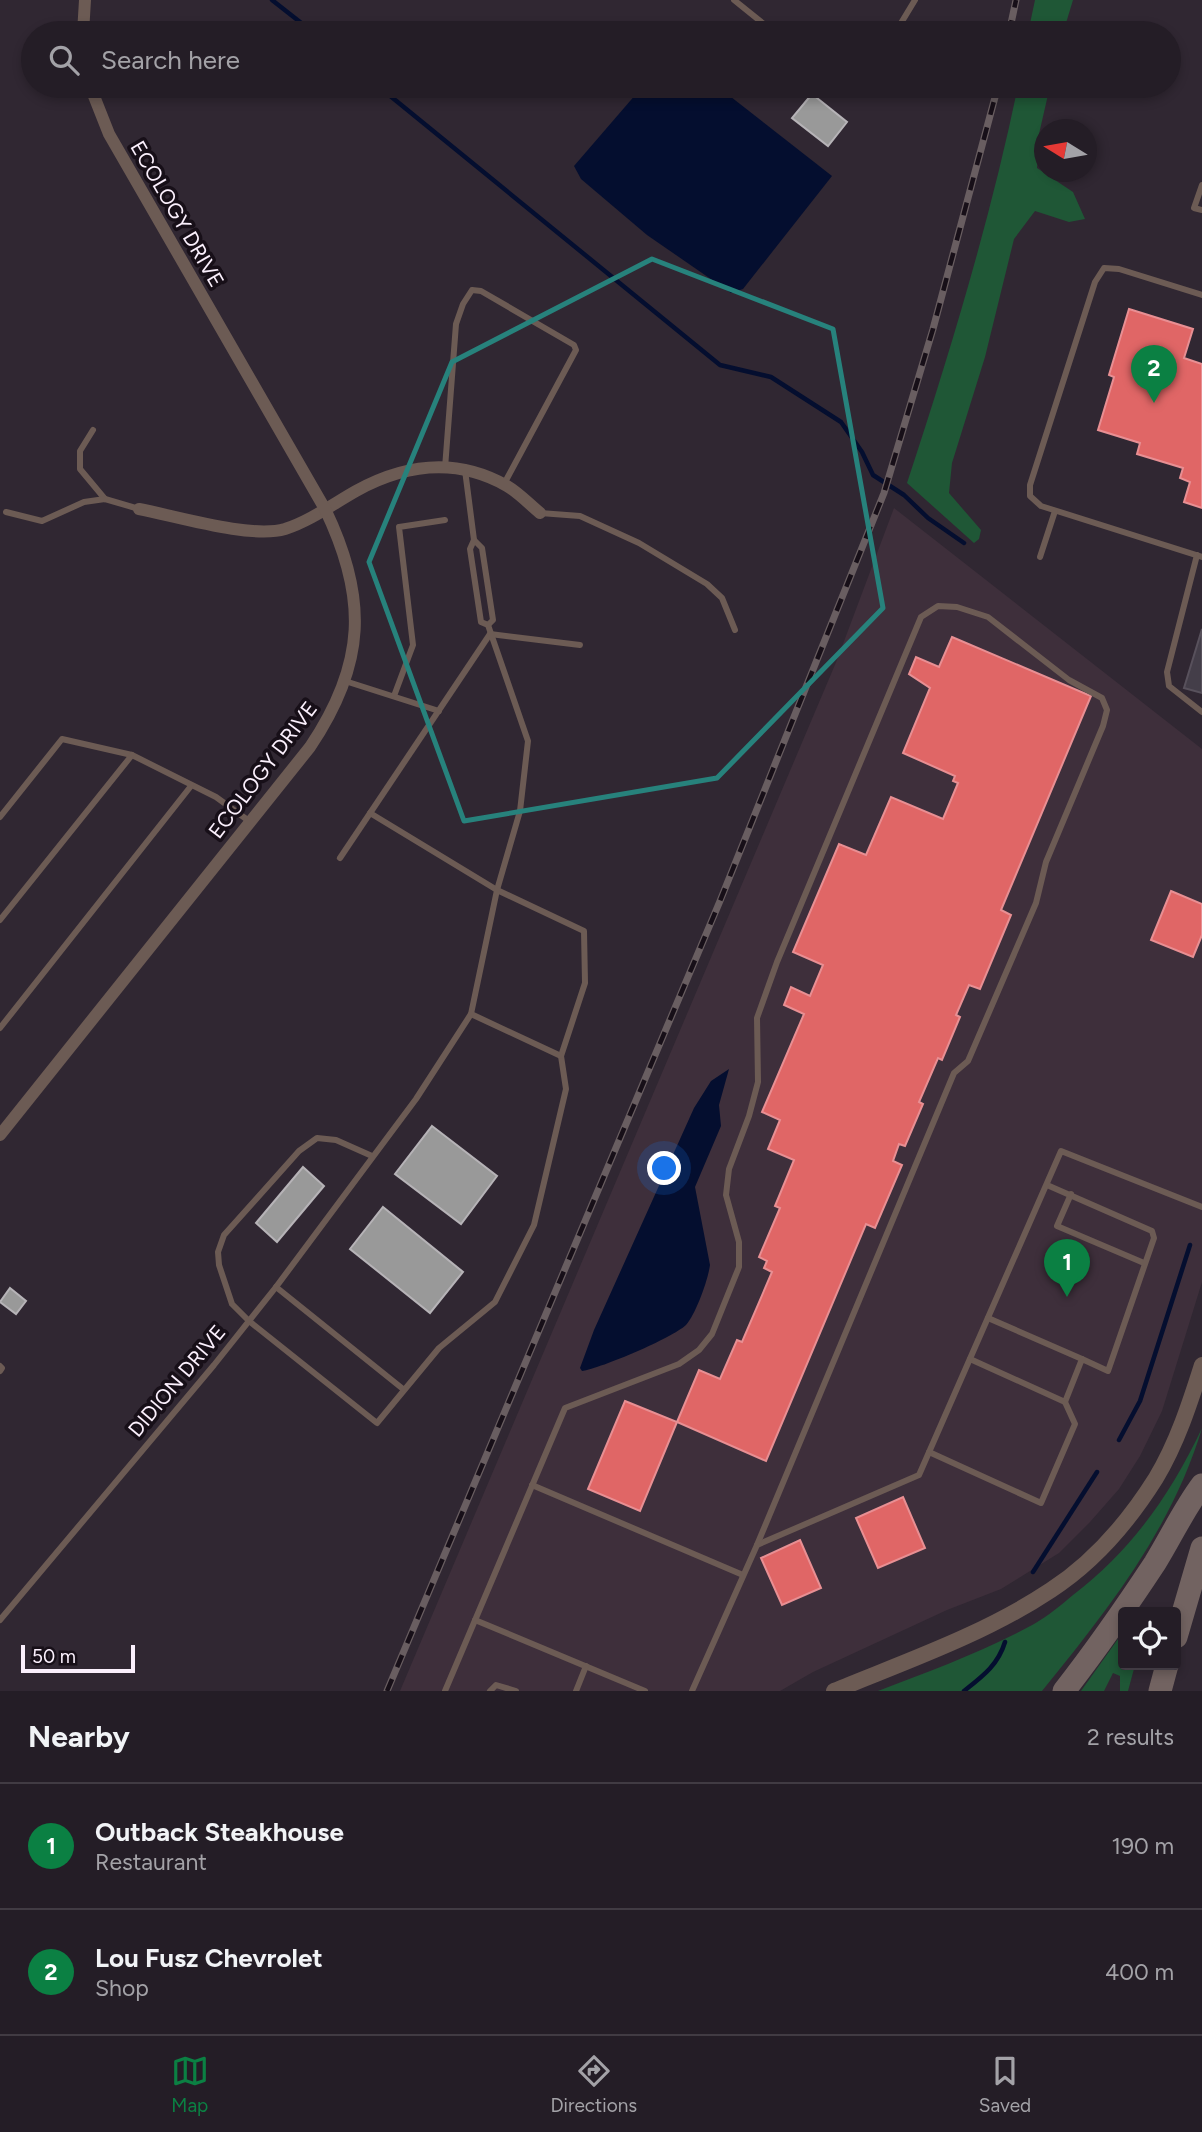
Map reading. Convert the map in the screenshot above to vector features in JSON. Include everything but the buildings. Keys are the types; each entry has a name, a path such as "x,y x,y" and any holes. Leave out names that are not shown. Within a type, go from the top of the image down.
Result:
{"highway":[{"path":"1064,1691 1156,1561 1185,1507 1202,1485"},
{"path":"1181,1620 1202,1548"},
{"path":"1160,1691 1166,1670"}],"street":[{"path":"84,21 85,0"},
{"name":"ECOLOGY DRIVE","path":"0,1135 310,747 335,707 345,681 354,643 354,596 341,542 325,509 109,134 95,98"},
{"path":"139,509 246,531 265,532 286,528 382,477 414,468 445,468 465,470 503,485 540,513"},
{"path":"834,1691 1006,1616 1052,1590 1094,1555 1127,1520 1156,1477 1177,1435 1202,1365"}],"lane":[{"path":"734,0 760,21"},
{"path":"902,21 915,0"},
{"path":"1202,185 1194,208 1202,210"},
{"path":"1202,295 1119,269 1104,268 1095,282 1030,485 1030,496 1041,506 1199,556 1167,672 1169,687 1202,712"},
{"path":"445,468 456,324 463,304 472,290 481,291 574,345 576,350 503,485"},
{"path":"93,430 80,451 80,469 105,499"},
{"path":"465,470 474,540 470,550 481,622 488,625"},
{"path":"6,512 43,521 84,502 105,499 139,509"},
{"path":"1040,557 1055,511"},
{"path":"540,513 580,516 639,543 707,584 722,598 735,630"},
{"path":"394,696 414,645 399,527 445,520"},
{"path":"474,540 482,548 493,620 488,625"},
{"path":"445,1691 565,1408 679,1364 699,1350 712,1334 739,1267 739,1242 726,1195 729,1169 750,1116 758,1082 757,1018 773,973 921,617 938,606 957,607 988,617 1069,680 1102,698 1107,710 1103,726 1046,862 1036,903 968,1061 954,1073 757,1545 692,1691"},
{"path":"488,625 528,741 520,811 497,890 471,1014 561,1056"},
{"path":"490,634 580,645"},
{"path":"340,858 490,634"},
{"path":"345,681 439,711"},
{"path":"0,817 62,738 132,755 216,797 249,821"},
{"path":"0,920 132,755"},
{"path":"0,1028 191,786"},
{"path":"370,813 497,890 584,932 584,983 561,1056 566,1089 534,1225 495,1302 439,1349 377,1423 249,1321 232,1304 219,1265 218,1252 224,1235 299,1151 317,1138 335,1140 372,1156"},
{"name":"DIDION DRIVE","path":"0,1620 276,1287 416,1099 471,1014"},
{"path":"757,1545 919,1475 1061,1151 1202,1207"},
{"path":"988,1318 1108,1371 1154,1238 1152,1231 1047,1185"},
{"path":"1071,1194 1057,1227 1144,1263"},
{"path":"276,1287 404,1389"},
{"path":"929,1452 1041,1503 1075,1424 1065,1402 970,1359"},
{"path":"1065,1402 1082,1359"},
{"path":"532,1485 743,1575"},
{"path":"475,1620 645,1691"},
{"path":"576,1691 586,1666"},
{"path":"490,1691 496,1685 516,1691"}],"highlighted area":[{"path":"652,259 833,329 883,608 717,778 464,821 369,562 452,362"}],"shaded area":[{"path":"894,508 1202,749 1202,1282 1162,1411 1140,1456 1119,1489 1059,1553 1001,1589 947,1610 813,1672 780,1691 400,1691 837,660"}],"green space":[{"path":"1035,0 1073,0 1067,21 1031,21"},
{"path":"1015,98 1047,98 1042,119 1034,119 1034,182 1058,182 1073,192 1085,219 1069,222 1035,211 1014,239 985,357 952,463 949,493 981,530 979,539 974,543 907,483 939,385 995,187"},
{"path":"1202,1428 1189,1465 1155,1535 1113,1599 1042,1691 878,1691 996,1643 1034,1624 1064,1603 1113,1560 1148,1520 1177,1476"},
{"path":"1118,1639 1118,1670 1134,1670 1128,1691 1120,1691 1120,1676 1113,1673 1104,1691 1081,1691"}],"water":[{"path":"633,98 732,98 832,176 743,289 731,293 647,235 581,179 574,166"},
{"path":"729,1069 719,1105 721,1126 695,1187 710,1265 694,1313 686,1325 667,1337 620,1359 582,1371 580,1368 594,1330 694,1108 711,1081"}],"waterway":[{"path":"272,0 299,21"},
{"path":"393,98 720,365 771,377 841,422 862,452 873,475 904,495 928,518 964,543"},
{"path":"1119,1440 1140,1401 1190,1245"},
{"path":"1033,1572 1097,1472"},
{"path":"964,1691 994,1664 1005,1642"}],"railway":[{"path":"1012,21 1016,0"},
{"path":"387,1691 720,901 884,493 933,329 995,98"}],"place":[{"name":"Lou Fusz Chevrolet","path":"1154,403"},
{"name":"Outback Steakhouse","path":"1067,1297"}]}
